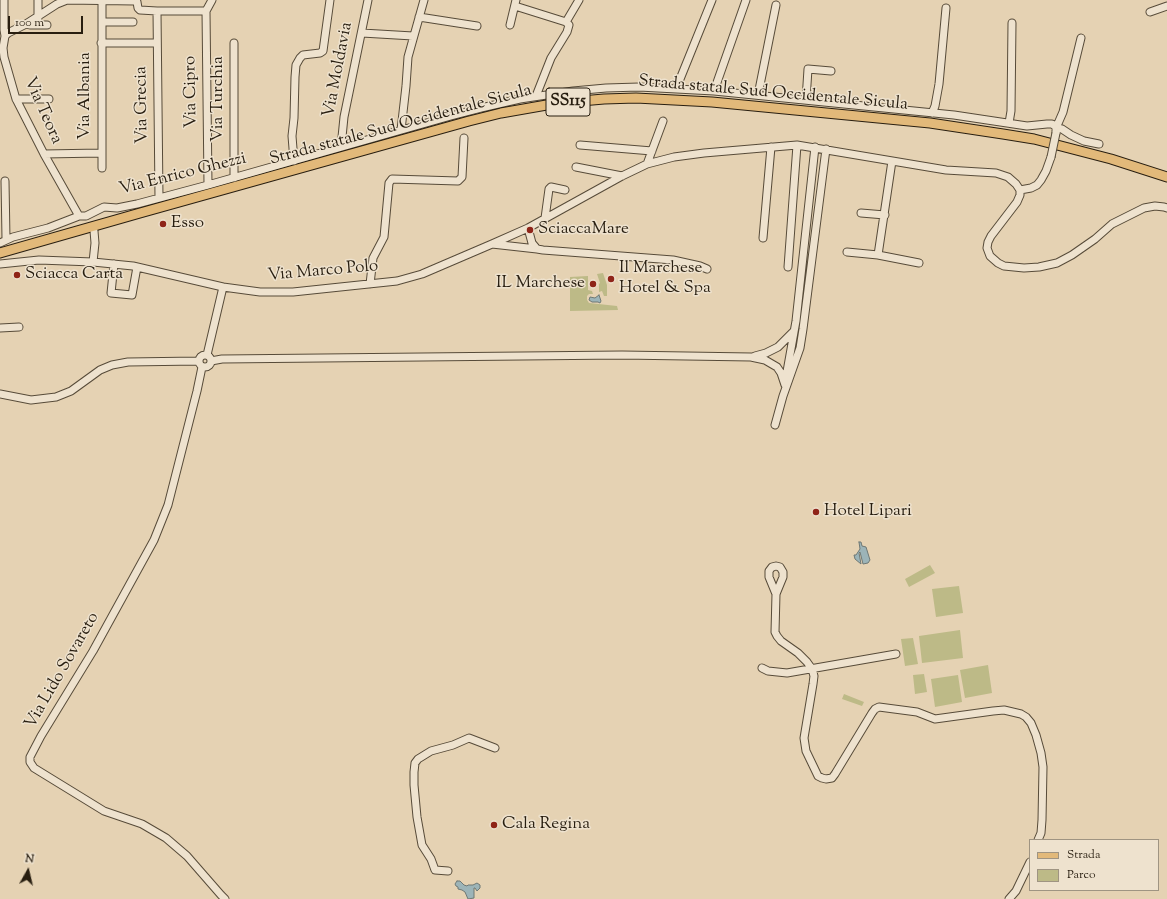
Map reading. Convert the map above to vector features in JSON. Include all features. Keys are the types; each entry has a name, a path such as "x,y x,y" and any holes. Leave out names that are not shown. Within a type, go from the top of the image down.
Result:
{"main road":[{"name":"Strada statale Sud Occidentale Sicula","path":"0,253 148,210 470,121 538,106 590,100 636,98 671,99 930,123 1034,139 1111,159 1167,177"}],"street":[{"name":"Via Teora","path":"4,0 5,36 2,55 16,99 44,154 86,218"},
{"path":"38,0 38,18"},
{"path":"5,36 38,18 66,0 134,1 137,2 140,10 206,11"},
{"name":"Via Albania","path":"102,0 102,168"},
{"name":"Via Cipro","path":"208,185 206,11 212,0"},
{"path":"294,161 292,136 294,118 294,77 296,65 303,55 320,53 323,50 330,0"},
{"name":"Via Moldavia","path":"341,147 344,117 368,0"},
{"path":"401,130 408,56 424,0"},
{"path":"566,22 578,0"},
{"path":"676,89 712,0"},
{"path":"714,91 746,0"},
{"path":"510,25 516,3 566,22 569,25 567,32 551,58 536,96"},
{"path":"758,95 776,5"},
{"path":"1150,12 1167,6"},
{"path":"932,113 935,106 939,84 946,8"},
{"name":"Via Grecia","path":"157,11 159,198"},
{"path":"418,17 477,26"},
{"path":"102,22 133,22"},
{"path":"1009,124 1011,111 1012,23"},
{"path":"26,24 47,26"},
{"path":"362,33 413,36"},
{"path":"1081,38 1063,112 1056,131 1051,157 1046,171 1041,180 1031,188 1020,190 1020,195 1016,202 988,242 990,256 1004,266 1039,268 1057,263 1072,255 1095,239 1112,224 1144,208 1155,206 1167,208"},
{"path":"101,43 157,43"},
{"name":"Via Turchia","path":"234,43 234,178"},
{"path":"806,100 808,69 831,71"},
{"name":"Via Enrico Ghezzi","path":"3,241 86,218 104,208 117,208 208,185 473,110 536,96 606,88 639,87 714,91 932,113 1027,126 1047,124 1055,126 1056,131 1062,129 1084,141 1100,144"},
{"path":"16,99 49,99"},
{"path":"647,164 663,121"},
{"path":"370,284 373,258 384,237 389,183 392,179 458,181 462,177 464,138"},
{"path":"788,268 797,144"},
{"name":"Via Marco Polo","path":"0,264 39,260 114,264 137,267 223,287 260,292 279,292 397,281 409,278 528,228 622,176 647,164 674,157 704,153 797,144 946,170 1002,174 1016,184 1020,190"},
{"path":"580,145 652,151"},
{"path":"763,238 771,147"},
{"path":"775,426 783,396 796,321 815,147"},
{"path":"783,396 800,348 805,321 826,149"},
{"path":"44,154 101,153"},
{"path":"878,255 892,161"},
{"path":"576,167 622,176"},
{"path":"3,241 5,181"},
{"path":"545,218 549,189 551,187 565,190"},
{"path":"861,213 885,215"},
{"path":"528,228 532,243 537,249"},
{"path":"93,262 95,243 94,231"},
{"path":"492,244 553,252 673,260 707,269"},
{"path":"847,252 878,255 919,263"},
{"path":"114,264 111,293 132,295 137,267"},
{"path":"0,394 31,400 56,397 71,391 100,370 112,365 128,362 200,364 208,366 223,287"},
{"path":"0,328 19,328"},
{"path":"751,357 766,353 778,347 794,330"},
{"path":"778,347 789,349 796,360"},
{"path":"200,364 201,356 222,359 622,355 751,357 765,360 777,367 785,385"},
{"path":"777,367 788,366 796,360"},
{"name":"Via Lido Sovareto","path":"200,364 197,391 168,505 154,540 93,651 30,757 30,762 34,768 104,811 142,824 166,838 187,856 225,899"},
{"path":"776,594 775,632 781,641 798,653 807,662 812,669 814,676 814,684 804,730 804,745 818,776 826,779 832,778 875,709 879,708 917,712 935,719 993,710 1004,710 1021,714 1031,723 1036,735 1043,767 1042,820 1041,833 1038,839"},
{"path":"762,668 778,673 787,673 896,654"},
{"path":"448,871 435,870 431,859 422,845 414,785 415,763 418,759 431,751 453,745 469,738 495,748"},
{"path":"1009,899 1016,891 1029,864"}],"green space":[{"path":"603,273 607,285 607,296 604,296 602,291 599,292 600,283 597,274"},
{"path":"588,276 588,290 592,291 593,294 589,294 587,296 589,303 617,306 618,310 570,311 570,277"},
{"path":"930,565 935,573 909,587 905,579"},
{"path":"959,586 963,613 936,617 932,589"},
{"path":"960,630 963,658 922,663 919,636"},
{"path":"913,638 918,664 905,666 901,639"},
{"path":"988,665 992,693 965,698 960,670"},
{"path":"924,674 927,692 915,694 913,675"},
{"path":"958,675 962,702 935,707 931,679"},
{"path":"844,694 864,702 862,706 842,699"}],"water":[{"path":"599,295 601,301 600,303 589,300 590,297 595,298"},
{"path":"859,542 861,542 862,546 866,547 870,560 868,563 863,564 860,552 861,564 855,559 854,555 856,555 860,549"},
{"path":"457,881 460,881 467,886 477,883 480,885 480,888 477,891 474,888 474,898 468,899 465,892 458,889 455,884"}],"place":[{"name":"Esso","path":"163,224"},
{"name":"SciaccaMare","path":"530,230"},
{"name":"Sciacca Carta","path":"17,275"},
{"name":"Il Marchese Hotel & Spa","path":"611,279"},
{"name":"IL Marchese","path":"593,284"},
{"name":"Hotel Lipari","path":"816,512"},
{"name":"Cala Regina","path":"494,825"}]}
